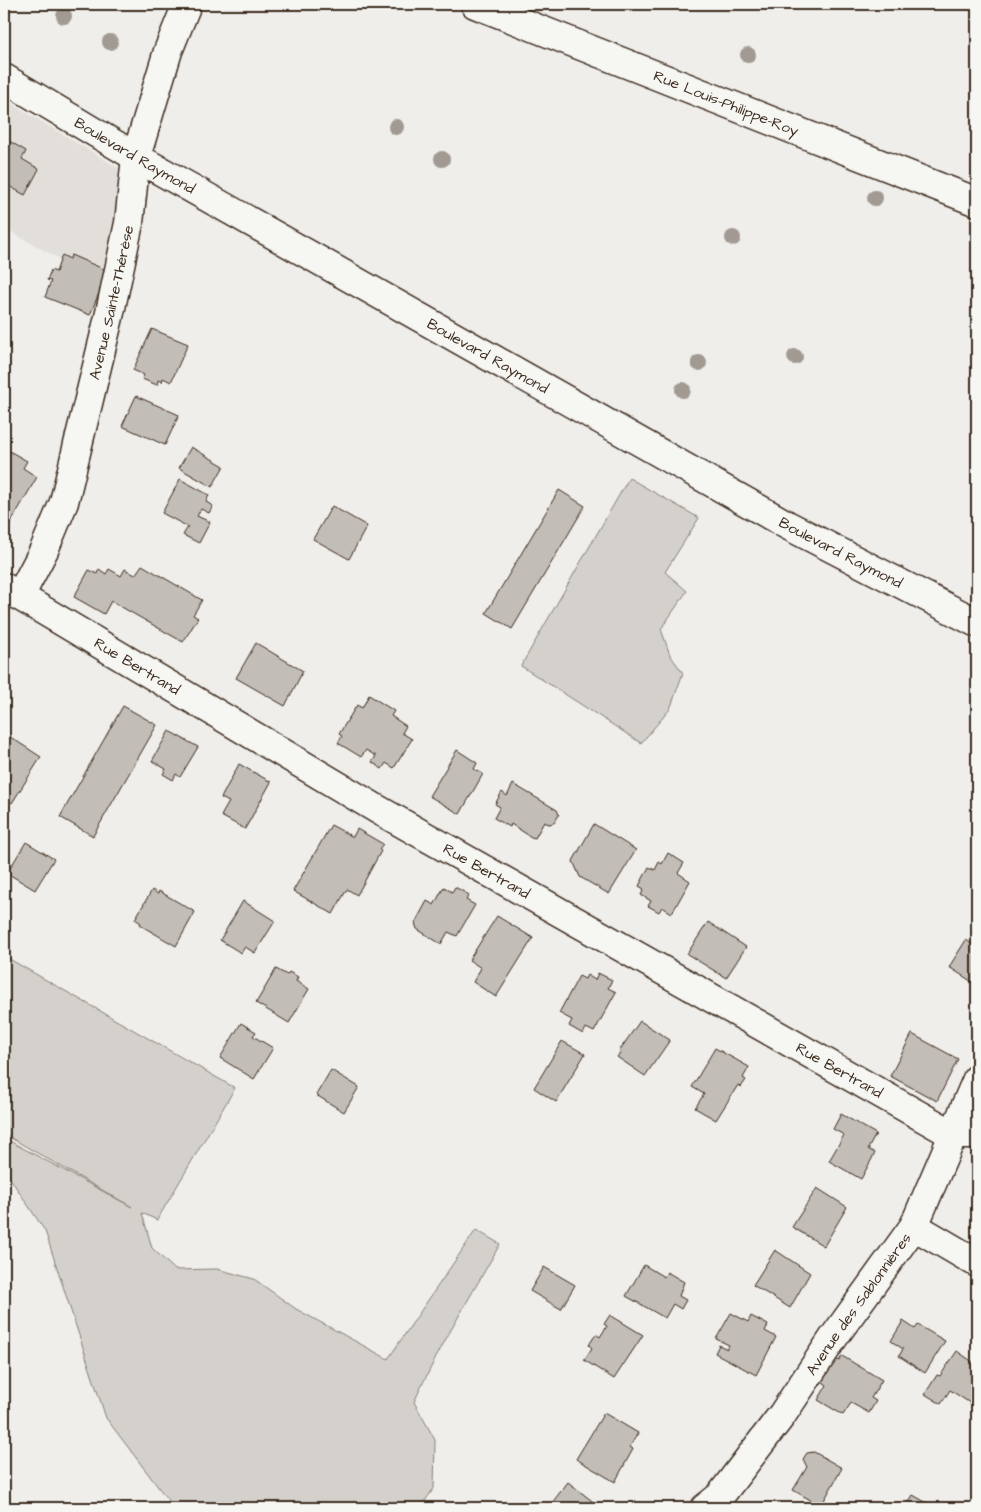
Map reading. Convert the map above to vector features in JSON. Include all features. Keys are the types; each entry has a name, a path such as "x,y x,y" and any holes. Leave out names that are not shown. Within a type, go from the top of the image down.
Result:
{"street":[{"name":"Avenue Sainte-Thérèse","path":"12,591 64,502 110,317 129,224 136,157 168,51 187,4"},
{"name":"Rue Louis-Philippe-Roy","path":"475,4 977,202"},
{"name":"Boulevard Raymond","path":"4,78 136,157 789,526 977,623"},
{"name":"Rue Bertrand","path":"12,591 377,809 966,1135"},
{"name":"Avenue des Sablonnières","path":"705,1508 720,1496 782,1415 834,1336 914,1226 966,1135 977,1079"},
{"path":"914,1226 977,1263"}],"shaded area":[{"path":"4,99 120,169 110,287 4,228"},
{"path":"629,478 699,518 665,572 687,591 661,629 670,655 683,673 670,709 641,743 521,666"},
{"path":"4,956 235,1088 157,1220 142,1213 152,1248 175,1270 217,1269 254,1279 296,1309 388,1359 476,1230 500,1244 414,1402 435,1440 434,1488 420,1508 174,1508 106,1418 45,1231 4,1169 4,1138 132,1207 4,1134"}],"building":[{"path":"4,138 26,151 22,159 39,169 25,195 7,185 4,190"},
{"path":"62,255 70,259 71,255 108,271 90,315 45,297 51,281 47,280 51,270 56,272"},
{"path":"152,329 188,344 171,382 163,378 162,382 158,380 157,385 142,379 144,375 133,370"},
{"path":"136,396 179,415 165,445 122,426"},
{"path":"191,447 224,466 212,487 179,468"},
{"path":"4,448 27,461 23,468 37,477 7,529 4,526"},
{"path":"180,479 209,495 206,502 213,506 209,513 201,509 197,516 210,522 199,543 183,535 188,527 162,513"},
{"path":"559,490 585,506 512,629 486,613"},
{"path":"332,506 367,526 349,559 313,539"},
{"path":"142,565 202,600 193,615 198,618 183,642 111,601 104,614 74,597 89,570 97,574 99,569 106,574 109,569 121,576 125,569 135,575"},
{"path":"256,643 303,671 285,706 236,678"},
{"path":"369,695 394,711 391,716 406,726 402,733 412,739 394,768 386,763 382,769 372,762 376,756 366,750 361,757 338,743 342,736 339,734 357,705 362,708"},
{"path":"123,706 157,725 93,836 60,817"},
{"path":"169,731 198,747 180,777 176,774 173,780 163,774 166,769 152,761"},
{"path":"4,733 41,757 12,803 4,797"},
{"path":"457,750 477,763 474,769 483,774 460,814 429,796"},
{"path":"239,764 271,782 245,829 221,816 229,802 221,798"},
{"path":"513,784 557,810 559,815 554,823 544,822 535,838 511,824 510,827 494,818 500,807 495,804 502,792 507,796"},
{"path":"594,824 636,850 609,894 580,877 573,861"},
{"path":"331,825 353,837 357,829 383,844 357,895 347,889 333,914 293,891"},
{"path":"26,842 54,859 35,890 7,873"},
{"path":"668,853 684,863 678,873 690,881 672,913 662,907 659,912 648,906 651,901 641,895 644,889 639,886 649,867 655,870 659,862 662,864"},
{"path":"444,887 452,892 455,887 469,895 466,900 475,905 457,936 448,932 441,944 417,929 415,923 427,901 434,905"},
{"path":"152,890 158,894 159,891 195,912 176,946 140,925 141,923 135,919"},
{"path":"243,901 275,921 255,953 245,947 241,953 220,940"},
{"path":"497,916 533,938 496,997 473,982 481,968 469,960"},
{"path":"708,922 746,947 726,978 687,954"},
{"path":"966,940 977,947 977,985 949,967"},
{"path":"276,969 287,975 289,972 298,977 296,981 309,989 289,1023 256,1003"},
{"path":"598,973 612,980 608,988 616,992 594,1032 586,1028 583,1034 569,1026 572,1020 559,1013 579,976 585,979 587,975 595,980"},
{"path":"640,1021 670,1040 645,1076 617,1057 621,1052 619,1051"},
{"path":"241,1023 256,1032 253,1036 273,1048 254,1079 220,1058"},
{"path":"912,1034 958,1059 937,1101 890,1076"},
{"path":"562,1041 585,1054 556,1102 534,1088"},
{"path":"715,1048 749,1067 743,1078 746,1080 741,1087 738,1085 716,1120 695,1108 704,1094 692,1087"},
{"path":"331,1070 359,1087 344,1112 316,1095"},
{"path":"841,1114 876,1134 868,1149 875,1153 861,1179 829,1161 844,1135 833,1129"},
{"path":"817,1188 847,1207 824,1246 792,1227"},
{"path":"775,1250 810,1273 790,1308 753,1285"},
{"path":"644,1265 664,1277 667,1272 684,1282 679,1296 686,1300 681,1309 673,1304 665,1318 626,1296"},
{"path":"544,1267 575,1285 561,1309 530,1291"},
{"path":"731,1313 748,1322 751,1316 768,1325 765,1331 776,1337 756,1375 715,1353 719,1345 727,1349 729,1345 716,1339"},
{"path":"610,1315 643,1335 614,1379 584,1360 592,1348 589,1345 596,1334 600,1337 607,1326 604,1324"},
{"path":"903,1321 915,1329 918,1325 945,1341 925,1373 899,1356 903,1349 891,1341"},
{"path":"957,1351 977,1365 977,1398 973,1405 950,1390 941,1404 925,1394 937,1375 940,1376"},
{"path":"842,1356 882,1380 871,1398 876,1401 869,1413 851,1403 843,1415 818,1400 827,1385 820,1380 832,1358 839,1361"},
{"path":"604,1413 638,1433 630,1447 633,1449 615,1482 576,1459"},
{"path":"814,1452 842,1468 821,1506 793,1490 807,1467 803,1459 807,1453"},
{"path":"568,1482 596,1504 593,1508 548,1508"},
{"path":"913,1495 936,1508 905,1508"}]}
